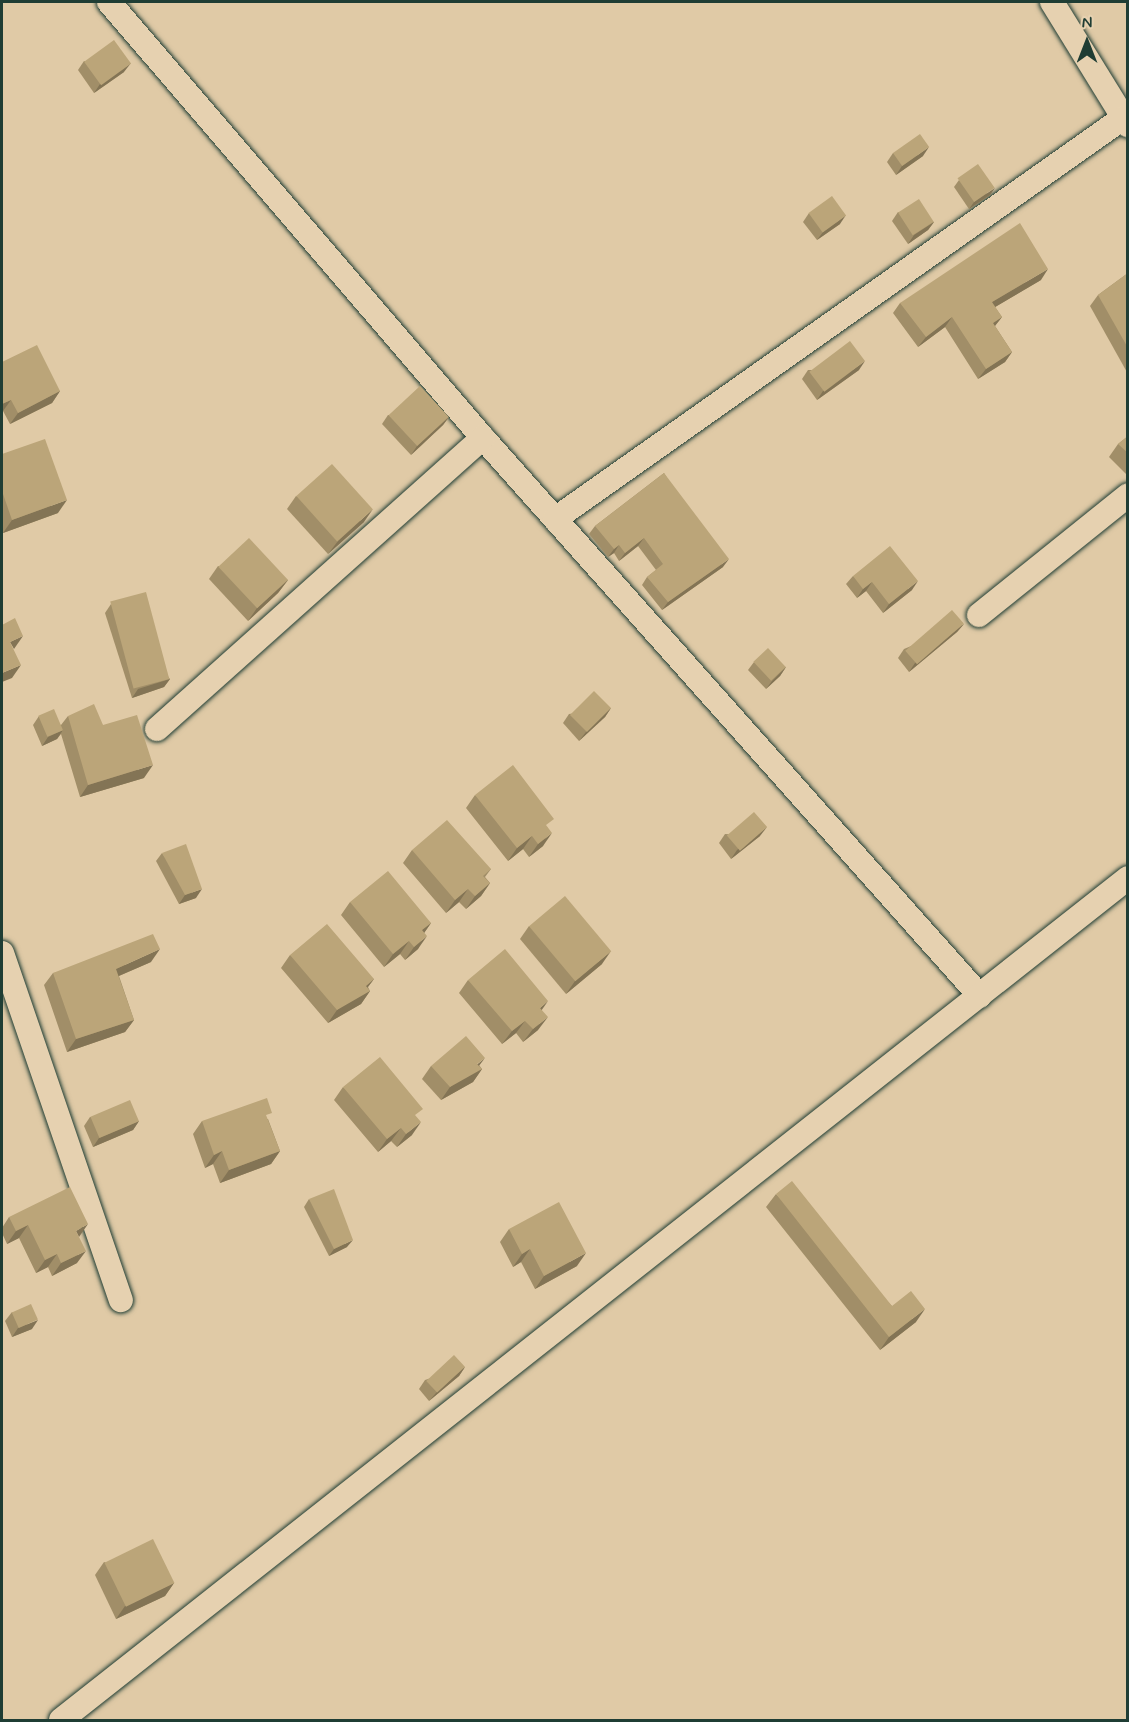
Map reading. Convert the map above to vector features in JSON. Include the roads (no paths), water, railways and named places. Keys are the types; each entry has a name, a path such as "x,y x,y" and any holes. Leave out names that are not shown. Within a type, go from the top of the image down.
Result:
{"street":[{"path":"109,2 483,438 980,996"},
{"path":"555,519 1125,121 1052,2"},
{"path":"157,729 483,438"},
{"path":"979,615 1128,495"},
{"path":"61,1720 1128,878"},
{"path":"2,953 122,1300"}]}
